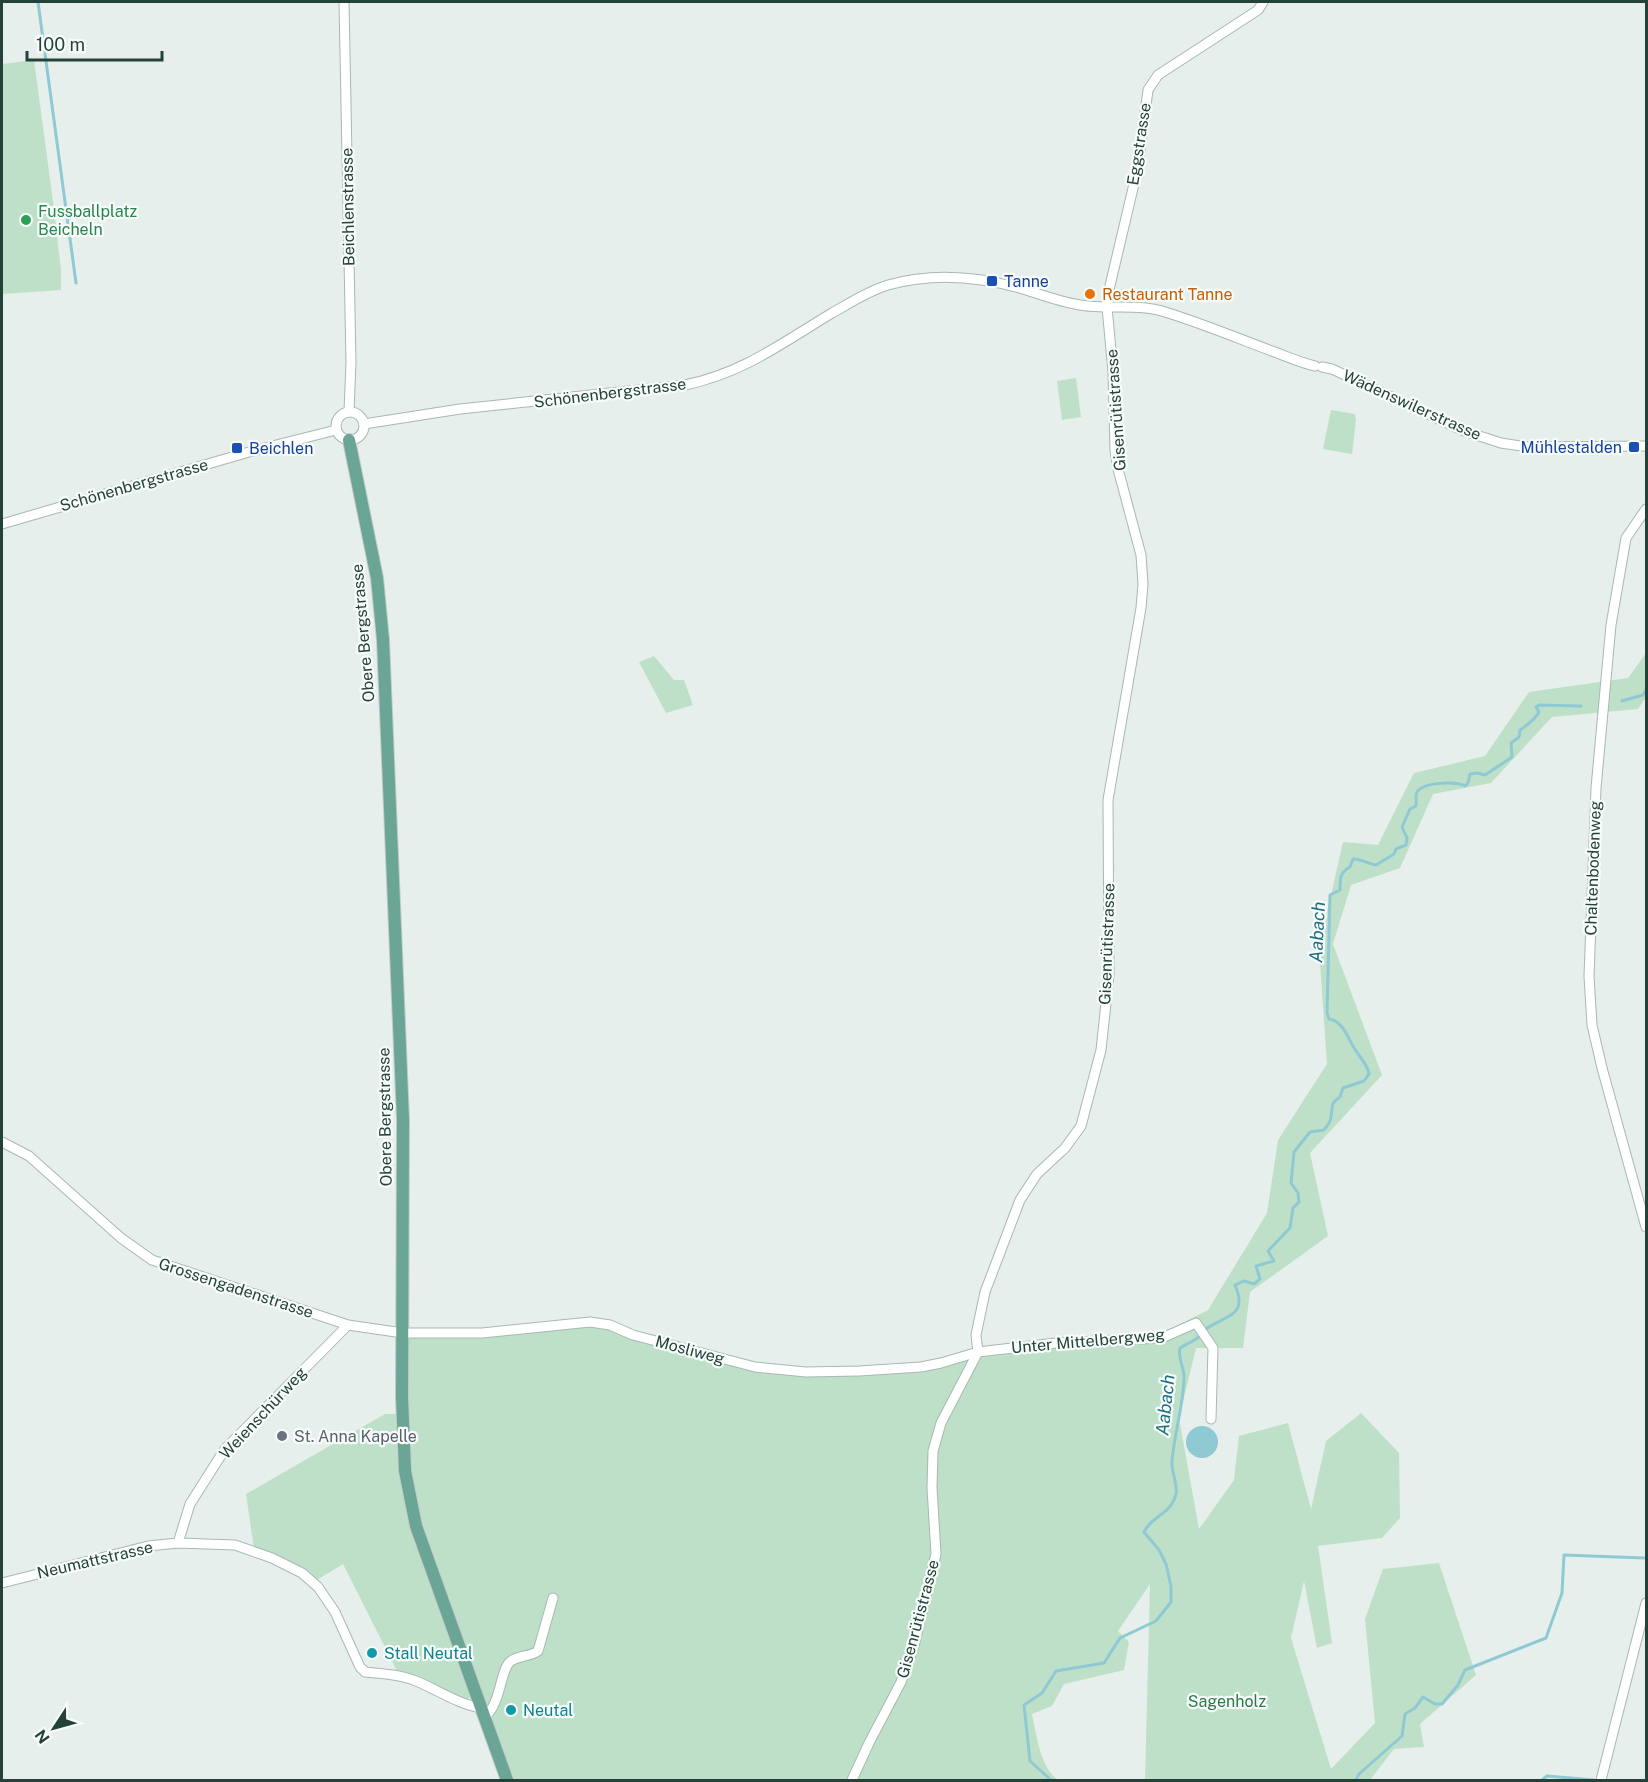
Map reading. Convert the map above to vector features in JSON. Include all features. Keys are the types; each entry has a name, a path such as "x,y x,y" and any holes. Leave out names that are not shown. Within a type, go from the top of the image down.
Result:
{"main road":[{"name":"Obere Bergstrasse","path":"349,440 377,578 383,640 402,1077 402,1445 416,1526 507,1780"}],"street":[{"name":"Beichlenstrasse","path":"344,2 351,362 349,412"},
{"name":"Eggstrasse","path":"1107,307 1108,294 1138,167 1148,90 1158,75 1258,10 1263,2"},
{"name":"Wädenswilerstrasse","path":"838,309 874,290 887,286 938,276 979,279 1063,302 1164,311 1332,369 1464,431 1501,443 1540,448 1647,446"},
{"name":"Gisenrütistrasse","path":"852,1780 909,1664 936,1554 932,1488 933,1451 941,1423 978,1352 976,1335 985,1292 1020,1200 1037,1174 1065,1148 1081,1126 1101,1050 1109,975 1108,800 1141,608 1143,584 1141,555 1115,450 1113,372 1107,307"},
{"name":"Schönenbergstrasse","path":"364,424 460,410 705,381 748,364 838,309"},
{"path":"349,412 359,415 364,424 361,436 349,440 341,437 336,430 339,418 349,412"},
{"name":"Schönenbergstrasse","path":"2,524 249,452 336,430"},
{"name":"Chaltenbodenweg","path":"1647,509 1626,538 1611,624 1596,788 1589,976 1592,1025 1647,1227"},
{"name":"Grossengadenstrasse","path":"2,1142 29,1156 121,1238 152,1260 348,1325 403,1333"},
{"name":"Mosliweg","path":"403,1333 482,1333 590,1322 610,1325 633,1335 755,1367 806,1372 860,1371 921,1366 941,1363 978,1352"},
{"name":"Unter Mittelbergweg","path":"978,1352 1056,1343 1162,1338 1196,1323 1213,1348 1211,1419"},
{"name":"Weienschürweg","path":"178,1543 190,1504 225,1449 348,1325"},
{"name":"Neumattstrasse","path":"2,1583 148,1546 178,1543 235,1545 272,1558 302,1573 318,1587 335,1612 364,1672 414,1680 483,1713"},
{"path":"483,1713 490,1713 499,1696 510,1661 538,1651 553,1598"},
{"path":"1601,1780 1647,1603"}],"green space":[{"name":"Fussballplatz Beicheln","path":"34,60 54,209 61,290 2,294 2,64"},
{"path":"1076,378 1081,417 1062,420 1057,381"},
{"path":"1331,410 1355,414 1352,454 1323,449"},
{"name":"Sagenholz","path":"1646,653 1646,697 1638,709 1552,717 1491,783 1433,794 1400,868 1351,885 1333,944 1382,1075 1310,1153 1328,1236 1250,1292 1243,1348 1196,1348 1179,1418 1199,1529 1234,1480 1239,1436 1288,1423 1311,1509 1326,1441 1361,1413 1399,1453 1400,1518 1382,1538 1318,1546 1332,1643 1317,1648 1304,1581 1291,1638 1331,1769 1375,1723 1365,1619 1383,1569 1439,1563 1476,1675 1420,1724 1424,1747 1394,1749 1370,1780 1145,1780 1150,1584 1118,1631 1129,1642 1124,1670 1064,1684 1052,1706 1032,1714 1044,1760 1048,1769 1059,1780 508,1780 413,1496 403,1333 590,1322 755,1367 806,1372 921,1367 978,1352 1153,1338 1208,1310 1267,1213 1278,1140 1327,1064 1319,948 1343,842 1378,845 1414,773 1485,756 1529,692 1628,678"},
{"path":"654,656 674,680 684,680 693,705 666,713 639,662"},
{"path":"385,1414 397,1414 398,1459 408,1519 463,1673 470,1697 466,1701 398,1673 343,1564 317,1580 294,1563 254,1549 246,1494"}],"water":[{"path":"1202,1426 1214,1430 1218,1442 1214,1454 1202,1458 1190,1454 1186,1442 1190,1430"}],"waterway":[{"path":"38,2 76,283"},
{"name":"Aabach","path":"1622,701 1643,695 1646,690"},
{"name":"Aabach","path":"1051,1780 1030,1761 1024,1705 1042,1693 1056,1671 1104,1663 1120,1638 1156,1621 1171,1602 1171,1586 1166,1564 1159,1550 1144,1532 1151,1522 1170,1507 1176,1494 1172,1462 1184,1375 1180,1348 1237,1310 1239,1296 1235,1285 1244,1281 1254,1284 1260,1279 1256,1266 1274,1261 1268,1251 1290,1228 1293,1208 1299,1202 1298,1193 1291,1183 1294,1152 1310,1132 1324,1130 1330,1121 1333,1105 1340,1097 1343,1088 1364,1081 1369,1074 1344,1030 1334,1020 1329,1019 1327,1013 1330,895 1340,890 1341,876 1350,867 1353,859 1376,865 1394,854 1396,849 1406,845 1407,838 1402,827 1410,809 1416,806 1416,793 1420,789 1440,783 1465,786 1470,774 1485,775 1512,757 1511,743 1519,737 1520,730 1537,715 1539,712 1536,707 1539,705 1581,706"},
{"path":"1356,1780 1359,1774 1402,1736 1405,1714 1415,1708 1423,1697 1435,1704 1442,1704 1458,1685 1465,1670 1546,1638 1562,1593 1564,1555 1644,1558"},
{"path":"1542,1780 1547,1776 1594,1780"}],"place":[{"name":"Fussballplatz Beicheln","path":"26,220"},
{"name":"Tanne","path":"992,281"},
{"name":"Restaurant Tanne","path":"1090,294"},
{"name":"Mühlestalden","path":"1634,447"},
{"name":"Beichlen","path":"237,448"},
{"name":"St. Anna Kapelle","path":"282,1436"},
{"name":"Stall Neutal","path":"372,1653"},
{"name":"Neutal","path":"511,1710"}]}
